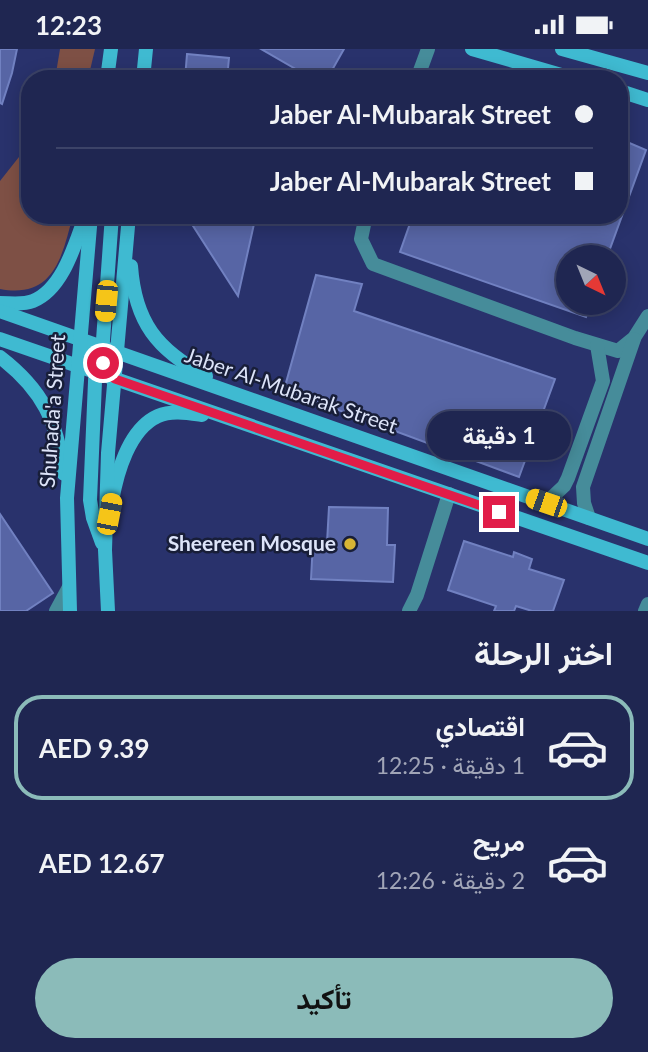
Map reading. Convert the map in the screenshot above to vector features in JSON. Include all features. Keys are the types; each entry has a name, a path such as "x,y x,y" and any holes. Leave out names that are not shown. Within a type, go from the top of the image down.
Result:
{"main road":[{"path":"108,70 111,49"},
{"path":"144,70 146,49"},
{"path":"472,49 544,70"},
{"path":"562,49 585,53 648,73"},
{"path":"628,94 648,100"},
{"path":"0,303 32,301 50,288 65,265 85,224"},
{"name":"Shuhada'a Street","path":"70,611 67,498 88,224"},
{"path":"110,349 111,224"},
{"path":"108,611 105,534 108,453 115,379 103,365 110,349 128,224"},
{"path":"129,224 134,291 148,329 163,347 182,363 254,400"},
{"name":"Jaber Al-Mubarak Street","path":"0,310 648,539"},
{"path":"79,338 94,352 97,373 90,501 105,551"},
{"path":"0,339 648,563"},
{"path":"0,357 30,383 48,412 58,442 67,498"},
{"path":"105,534 116,482 131,445 146,424 158,416 175,413 237,420"}],"street":[{"path":"420,70 428,49"},
{"path":"364,224 361,239 373,264 618,351 634,338"},
{"path":"589,517 584,503 583,487 634,338 648,316"},
{"path":"546,503 569,478 603,381 597,345"},
{"path":"409,611 449,494"},
{"path":"57,611 69,587"},
{"path":"645,611 648,604"}],"shaded area":[{"path":"60,49 95,49 90,70 56,70"},
{"path":"21,154 21,224 71,224 65,246 53,271 33,288 0,289 0,181"}],"building":[{"path":"0,49 17,49 2,104 0,103"},
{"path":"261,49 344,49 332,70 297,70"},
{"path":"187,54 229,58 228,70 186,70"},
{"path":"628,142 646,150 628,199"},
{"path":"192,224 254,224 238,296"},
{"path":"410,224 619,224 611,245 556,245 556,307 400,252"},
{"path":"316,275 362,284 354,311 555,379 519,477 284,390"},
{"name":"Sheereen Mosque","path":"329,507 388,508 387,545 395,545 393,582 311,579 313,542 327,543"},
{"path":"0,514 53,593 26,611 0,611"},
{"path":"464,541 513,557 514,552 532,559 529,569 564,580 553,611 532,611 516,606 514,611 494,611 496,606 448,590"}],"place":[{"name":"Sheereen Mosque","path":"350,544"}],"route":[{"path":"103,363 108,374 115,379 499,512"}]}
